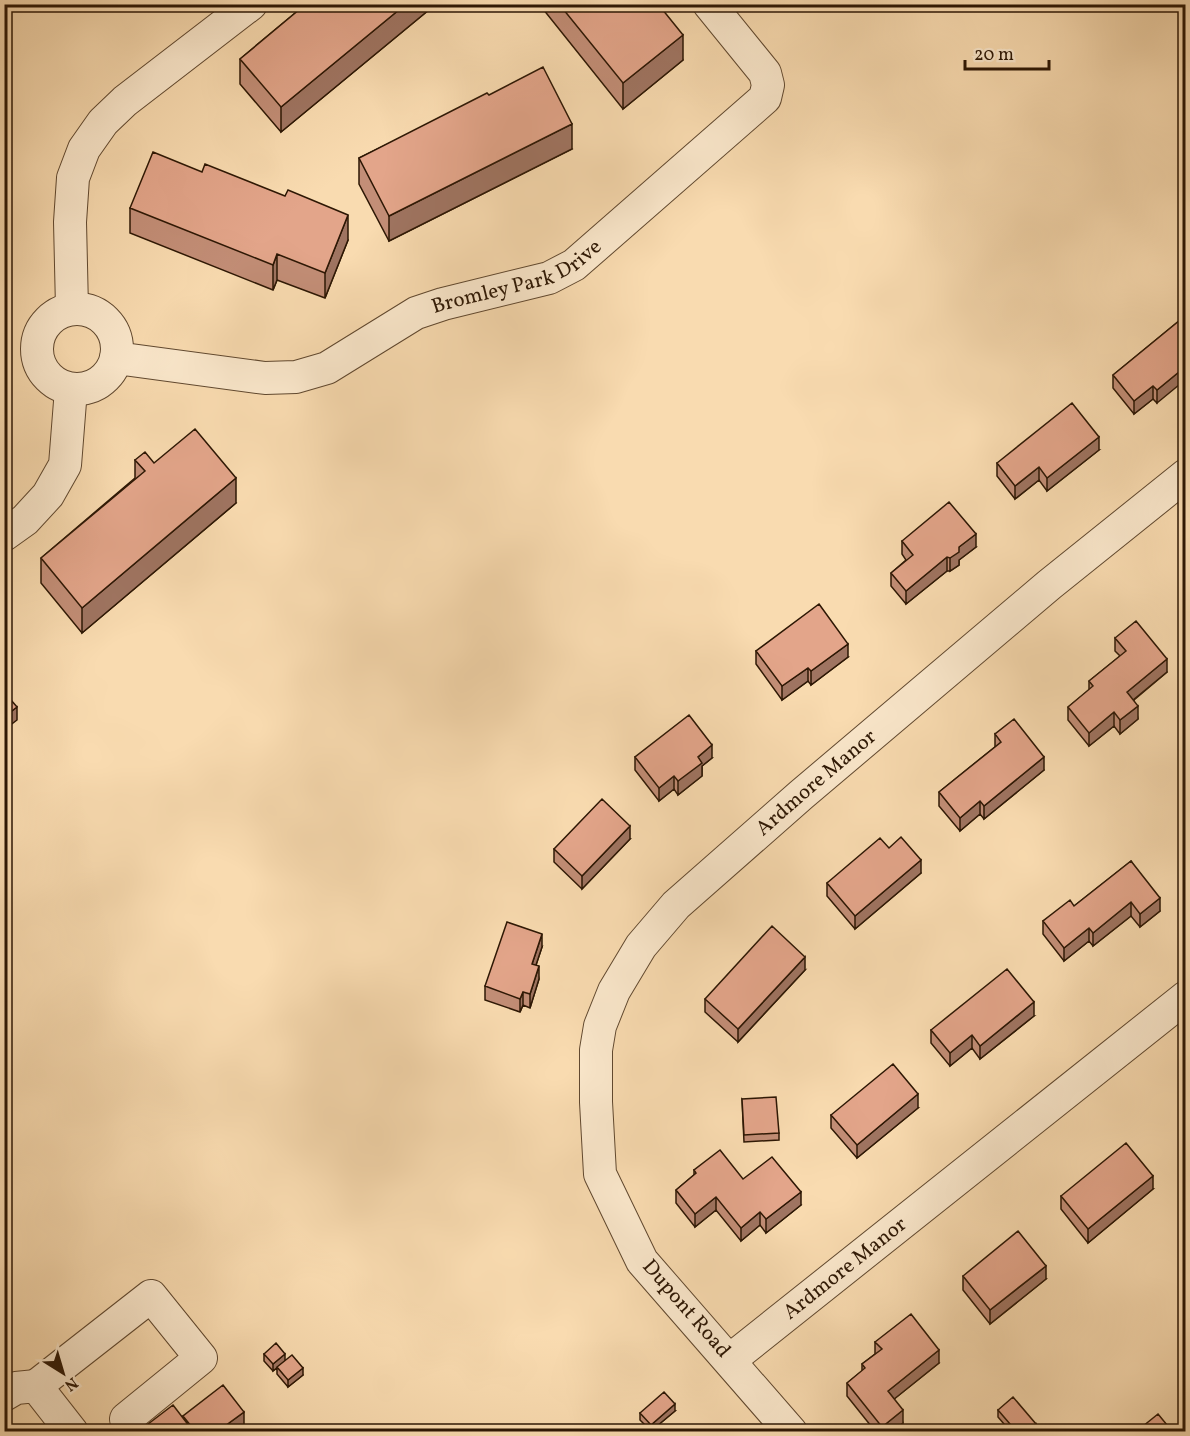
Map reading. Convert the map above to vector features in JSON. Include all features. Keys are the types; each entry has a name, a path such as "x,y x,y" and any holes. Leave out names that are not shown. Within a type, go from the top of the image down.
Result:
{"street":[{"name":"Bromley Park Drive","path":"116,358 265,378 296,377 327,368 416,313 443,304 549,279 574,265 765,98 768,85 765,73 709,4"},
{"path":"72,308 70,222 73,178 84,149 103,122 125,101 236,9"},
{"path":"72,308 91,310 107,322 116,339 116,358 107,376 91,387 71,389 53,382 40,368 35,349 40,330 53,315 72,308"},
{"path":"4,535 25,520 48,495 65,465 71,389"},
{"name":"Ardmore Manor","path":"600,1174 596,1050 600,1026 614,991 641,946 676,905 801,795 1049,585 1185,475"},
{"name":"Ardmore Manor","path":"730,1360 1185,997"},
{"name":"Dupont Road","path":"600,1174 642,1261 791,1431"},
{"path":"4,1395 16,1388 36,1386 151,1296 201,1358 126,1419"},
{"path":"36,1386 72,1431"}],"building":[{"path":"306,4 406,4 281,107 240,59"},
{"path":"559,4 658,4 683,35 623,83"},
{"path":"543,67 572,124 389,216 359,158"},
{"path":"153,152 202,172 205,164 285,196 288,190 348,215 325,273 277,254 273,265 130,208"},
{"path":"1185,316 1185,367 1157,390 1153,386 1134,401 1113,375"},
{"path":"1072,403 1099,437 1047,478 1039,467 1015,486 997,463"},
{"path":"195,429 236,478 82,608 41,558 145,471 135,460 145,452 154,463"},
{"path":"949,502 976,534 959,547 959,552 950,558 947,557 906,591 891,573 913,555 902,541"},
{"path":"819,604 848,644 811,671 808,668 782,686 756,651"},
{"path":"1136,621 1167,659 1127,692 1138,706 1120,720 1114,712 1089,733 1068,707 1093,686 1089,681 1126,651 1115,638"},
{"path":"4,692 17,707 4,717"},
{"path":"689,715 712,745 698,757 702,763 678,781 674,776 659,788 635,757"},
{"path":"1014,719 1044,757 984,806 980,801 960,818 939,792 1001,742 995,734"},
{"path":"602,799 630,826 582,876 554,849"},
{"path":"1185,815 1185,829 1179,821"},
{"path":"901,837 921,860 855,916 827,883 880,838 889,848"},
{"path":"1131,861 1160,898 1140,914 1131,902 1093,933 1089,928 1064,948 1043,921 1070,900 1074,906"},
{"path":"507,922 542,934 532,964 539,966 530,994 523,992 520,999 485,986"},
{"path":"772,926 805,957 738,1029 705,999"},
{"path":"1007,969 1034,1002 980,1046 972,1035 950,1053 931,1030"},
{"path":"893,1064 918,1094 857,1145 831,1115"},
{"path":"776,1097 779,1133 744,1135 742,1099"},
{"path":"1126,1143 1153,1176 1088,1229 1061,1196"},
{"path":"720,1150 743,1179 772,1157 801,1192 766,1219 760,1212 741,1228 716,1197 695,1214 676,1190 696,1173 694,1170"},
{"path":"1018,1231 1046,1266 990,1310 963,1276"},
{"path":"911,1314 939,1350 888,1391 903,1410 882,1427 847,1383 865,1368 862,1364 882,1349 875,1342"},
{"path":"276,1343 285,1354 273,1364 264,1354"},
{"path":"292,1355 303,1368 288,1380 277,1367"},
{"path":"223,1385 244,1412 218,1431 195,1431 183,1416"},
{"path":"664,1392 675,1404 651,1425 640,1413"},
{"path":"1013,1397 1036,1424 1027,1431 1016,1431 998,1410"},
{"path":"173,1405 193,1431 139,1431"},
{"path":"1158,1414 1172,1431 1137,1431"}]}
